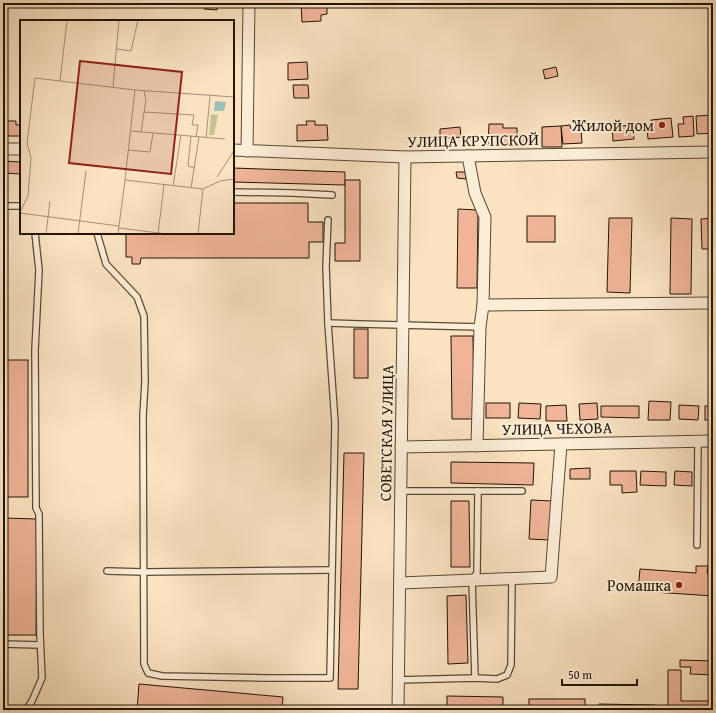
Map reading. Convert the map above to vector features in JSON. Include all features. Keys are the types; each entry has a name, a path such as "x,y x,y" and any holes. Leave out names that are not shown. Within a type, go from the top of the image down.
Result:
{"street":[{"path":"247,151 249,3"},
{"path":"3,149 20,149"},
{"name":"УЛИЦА КРУПСКОЙ","path":"234,150 405,157 713,152"},
{"path":"468,156 475,193 485,217 477,446"},
{"name":"СОВЕТСКАЯ УЛИЦА","path":"398,710 405,157"},
{"path":"483,306 713,303"},
{"name":"УЛИЦА ЧЕХОВА","path":"402,448 713,441"},
{"path":"400,583 551,577 561,444"}],"lane":[{"path":"234,192 332,195"},
{"path":"3,206 20,206"},
{"path":"97,234 106,264 137,297 144,316 144,664 148,673 162,676 330,678 335,423 328,323 326,266 328,220"},
{"path":"26,710 32,701 42,678 40,644 39,514 36,508 36,350 39,270 35,234"},
{"path":"328,323 480,327"},
{"path":"696,544 698,441"},
{"path":"401,491 522,491"},
{"path":"475,678 472,580 477,573 478,491"},
{"path":"107,571 331,570"},
{"path":"398,680 475,678 497,679 507,675 510,665 512,579"},
{"path":"3,644 40,644"}],"building":[{"path":"205,3 218,3 217,10 204,9"},
{"path":"301,3 320,3 321,5 327,5 327,14 321,15 321,21 302,22"},
{"path":"307,62 308,79 288,80 288,63"},
{"path":"556,67 558,76 545,79 543,70"},
{"path":"293,85 308,85 309,98 294,98"},
{"path":"713,115 713,133 697,134 696,116"},
{"path":"693,116 694,136 679,137 678,124 684,124 683,117"},
{"name":"Жилой дом","path":"671,118 673,137 648,139 647,129 652,129 651,120"},
{"path":"3,121 16,121 16,125 20,125 20,136 3,136"},
{"path":"306,121 315,121 315,125 327,125 328,140 297,141 297,125 307,125"},
{"path":"489,124 503,124 503,128 517,128 517,135 526,135 526,146 488,145"},
{"path":"570,125 571,129 581,129 582,143 563,144 561,126"},
{"path":"633,125 634,139 613,141 612,127"},
{"path":"561,126 562,147 542,147 542,127"},
{"path":"460,127 461,137 440,139 440,129"},
{"path":"3,161 20,162 20,174 3,173"},
{"path":"234,168 345,172 345,185 234,182"},
{"path":"456,172 465,172 466,179 457,178"},
{"path":"345,180 360,180 360,261 335,261 335,243 345,243"},
{"path":"234,203 308,203 308,222 323,222 323,242 309,242 309,258 141,258 140,264 132,264 132,257 126,257 126,234 234,234"},
{"path":"458,209 478,210 477,288 457,288"},
{"path":"527,216 555,216 555,242 527,242"},
{"path":"609,218 632,218 630,293 607,292"},
{"path":"671,218 692,219 691,294 670,294"},
{"path":"713,218 713,249 702,249 701,219"},
{"path":"354,329 368,329 368,378 354,378"},
{"path":"451,336 473,336 474,419 452,419"},
{"path":"3,360 28,360 28,497 3,497"},
{"path":"649,401 671,402 670,420 648,420"},
{"path":"486,403 510,403 510,418 486,418"},
{"path":"519,403 541,404 540,419 518,418"},
{"path":"597,403 598,419 580,420 579,404"},
{"path":"566,405 567,421 546,421 546,406"},
{"path":"679,405 699,406 698,420 679,419"},
{"path":"601,406 639,406 639,418 601,417"},
{"path":"705,406 713,406 713,420 705,420"},
{"path":"344,453 364,453 358,689 338,689"},
{"path":"451,462 534,463 533,485 451,483"},
{"path":"590,468 590,479 570,479 570,469"},
{"path":"610,471 636,471 637,492 622,493 622,485 610,485"},
{"path":"641,471 666,472 666,486 640,485"},
{"path":"675,471 692,472 692,486 674,485"},
{"path":"531,500 552,501 550,540 529,539"},
{"path":"451,501 469,501 470,567 451,567"},
{"path":"3,518 37,519 36,635 3,635"},
{"path":"696,566 708,566 707,573 713,574 713,596 638,591 640,569 696,573"},
{"path":"466,595 468,663 448,664 447,596"},
{"path":"680,660 713,661 713,675 690,674 691,667 680,667"},
{"path":"668,670 681,670 681,701 713,701 713,710 668,710"},
{"path":"139,684 283,697 282,710 137,710"},
{"path":"447,696 503,697 503,710 447,710"},
{"path":"529,699 585,699 585,710 529,710"},
{"path":"599,704 655,705 655,710 599,710"}],"place":[{"name":"Жилой дом","path":"662,125"},
{"name":"Ромашка","path":"679,585"}]}
